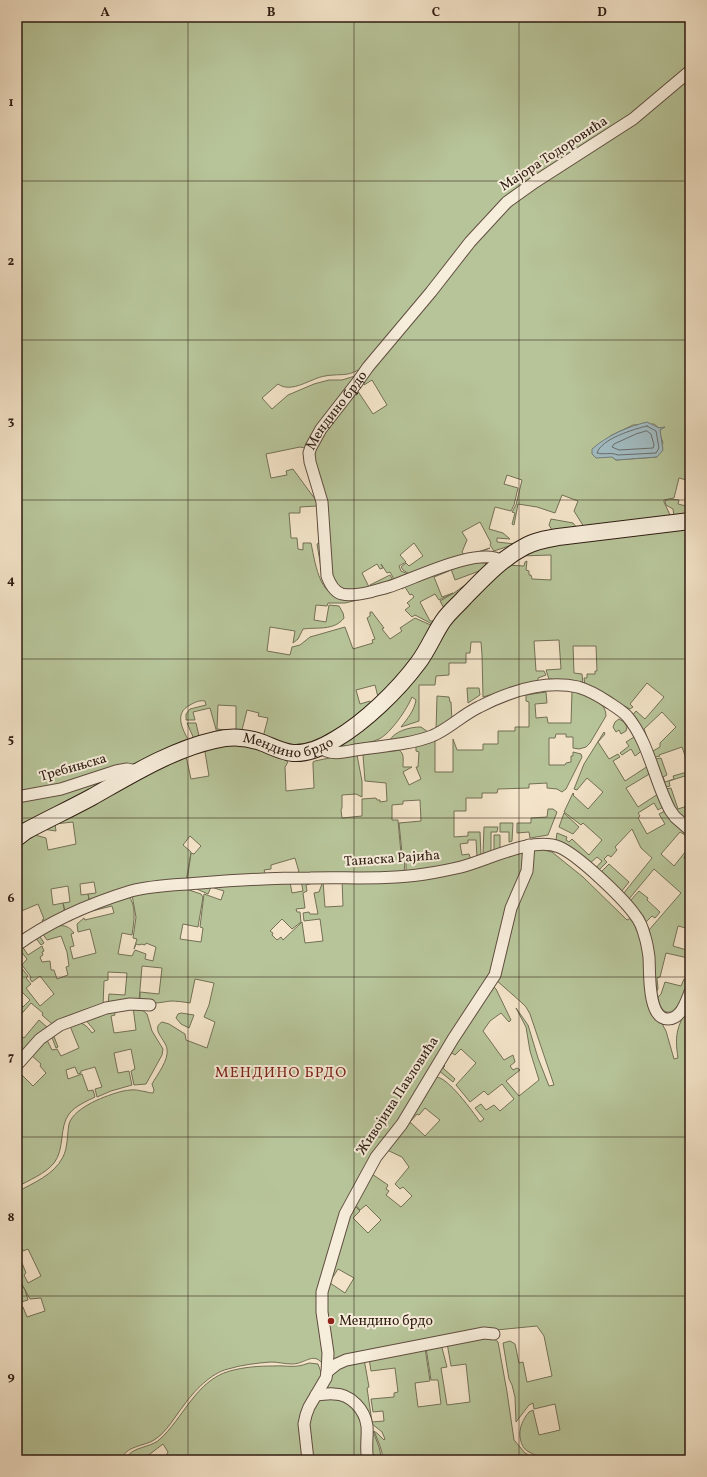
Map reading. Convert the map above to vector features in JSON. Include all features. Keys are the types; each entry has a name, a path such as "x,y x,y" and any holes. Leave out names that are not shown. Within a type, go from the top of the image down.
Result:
{"street":[{"name":"Мајора Тодоровића","path":"431,292 470,242 507,202 535,182 633,119 651,106 690,71"},
{"name":"Мендино брдо","path":"431,292 368,366 321,429 311,447 309,453 310,462 322,502 327,576 330,584 338,592 351,595 387,587 426,572 470,559 490,557 498,558 502,561"},
{"name":"Мендино брдо","path":"17,838 26,831 92,797 137,771 194,746 223,738 248,739 262,742 279,750 294,753 306,752 320,748 337,739 361,721 395,691 419,662 443,620 502,561 524,546 540,540 625,528 690,521"},
{"path":"320,748 326,752 345,752 424,739 440,732 477,708 511,694 547,685 565,685 579,688 600,696 621,711 635,727 670,810 675,817 690,830"},
{"name":"Требињска","path":"17,797 61,789 116,771 127,769 137,771"},
{"name":"Танаска Рајића","path":"17,945 48,925 78,911 130,892 149,888 174,884 280,878 373,878 422,874 460,867 529,845 550,844 569,852 590,869 630,908 636,916 645,935 649,954 653,1003 659,1015 665,1019 670,1019 681,1012 690,992"},
{"name":"Живојина Павловића","path":"308,1460 304,1424 308,1411 326,1378 327,1372 328,1353 322,1312 322,1292 345,1214 372,1163 402,1124 495,975 511,908 527,871 529,845"},
{"path":"17,1065 40,1039 60,1025 106,1008 130,1004 150,1005"},
{"path":"327,1372 338,1364 358,1357 484,1333 494,1334"},
{"path":"316,1395 342,1395 351,1399 357,1404 366,1423 368,1460"}],"green space":[{"path":"17,17 690,17 690,68 646,106 525,186 364,366 349,374 320,377 295,386 283,387 278,384 262,398 272,409 288,395 314,384 329,380 342,380 355,376 304,454 305,448 300,447 266,454 271,478 287,475 286,471 293,469 318,502 322,574 317,544 319,543 317,506 300,507 300,513 289,513 291,538 297,538 298,549 303,550 303,543 311,543 315,564 320,579 328,591 347,598 362,599 345,603 328,603 327,606 316,605 314,620 326,622 329,605 339,606 344,618 340,622 330,627 303,629 298,639 293,643 295,631 270,627 267,651 290,655 292,647 300,645 310,637 345,627 353,649 373,643 372,640 375,639 367,618 370,616 370,612 372,612 384,628 382,629 390,639 402,631 400,628 415,618 433,626 414,658 378,697 375,685 356,690 360,704 370,701 371,704 322,741 296,747 263,737 268,718 258,716 259,713 247,710 242,730 236,732 236,706 218,705 217,729 226,730 226,732 217,733 210,708 193,712 195,720 186,720 186,714 190,709 206,705 205,701 199,701 185,708 182,712 181,722 189,741 134,766 68,784 17,794"},
{"path":"690,75 690,481 679,478 674,498 664,500 671,517 584,527 574,511 578,501 562,495 555,513 537,507 518,504 514,525 512,524 515,513 512,512 516,505 522,480 507,475 504,484 518,488 514,505 511,511 495,507 489,529 503,533 510,539 497,538 497,542 515,544 494,551 480,522 462,532 467,540 462,552 465,556 490,548 472,556 411,575 401,567 406,563 409,566 423,556 414,543 400,555 406,562 399,566 401,571 408,574 395,581 390,572 387,573 381,564 383,568 380,569 377,564 362,573 370,589 345,593 333,583 313,465 315,444 357,390 373,414 387,405 372,380 364,385 363,380 495,217","holes":["654,424 659,428 663,428 660,430 663,443 657,457 616,460 612,457 610,436 633,425"]},
{"path":"666,500 679,500 678,504 690,507 690,515 674,516 673,509 666,505 665,502"},
{"path":"551,519 573,523 577,528 552,530 549,525"},
{"path":"690,527 690,781 688,775 669,781 670,786 665,787 655,759 661,758 667,775 663,777 665,782 674,779 673,776 687,772 686,768 689,767 682,747 655,757 653,751 660,747 660,743 676,727 662,712 644,729 651,748 631,717 636,711 645,719 664,697 647,683 630,704 633,707 630,709 585,685 584,678 587,678 587,674 595,674 595,671 597,671 596,646 573,646 574,673 582,674 583,685 553,681 552,679 549,679 546,670 561,669 559,640 534,641 536,671 544,671 546,675 538,678 538,684 506,690 483,697 481,642 471,642 470,653 466,653 466,663 449,663 449,675 436,676 435,685 419,685 419,721 401,727 414,708 416,700 412,697 398,720 384,736 374,741 347,747 340,745 448,624 507,565 524,566 525,562 527,561 526,570 529,571 529,575 531,575 532,579 551,580 551,555 520,556 543,545"},
{"path":"473,562 486,564 482,570 455,580 451,569"},
{"path":"448,568 449,571 434,577 442,597 453,593 439,600 435,594 420,602 430,621 433,621 432,624 415,615 412,617 405,610 410,606 407,603 414,597 412,594 410,595 405,587 402,589 401,587"},
{"path":"390,575 394,582 372,589 370,585"},
{"path":"472,580 445,610 440,601"},
{"path":"467,688 479,688 480,695 468,703"},
{"path":"572,691 594,698 603,706 605,710 606,716 586,747 579,749 573,748 573,737 566,737 566,734 556,734 555,738 549,738 549,765 565,765 566,763 571,762 573,752 581,754 582,757 566,789 562,792 557,789 547,788 547,783 529,784 529,788 498,789 497,793 482,793 482,798 466,798 466,811 454,811 454,837 468,836 468,832 480,832 481,856 477,857 476,840 468,840 468,843 460,844 462,855 469,854 471,860 406,873 406,860 402,853 399,823 421,821 420,800 403,801 403,804 392,805 392,820 398,820 401,854 405,860 404,873 286,875 299,872 295,858 271,865 271,869 264,870 266,876 187,881 191,853 194,854 201,846 190,836 183,845 191,852 186,882 90,904 66,914 63,903 65,915 44,924 42,920 44,919 38,904 19,912 22,920 18,922 17,846 31,834 46,838 48,850 76,844 73,822 55,824 56,831 42,829 117,788 186,756 191,779 209,776 205,752 209,747 243,744 279,756 288,762 285,767 286,791 314,788 313,762 334,757 357,755 362,781 362,797 356,794 342,795 342,818 362,816 362,799 376,798 377,800 380,800 380,802 387,801 386,783 365,781 363,755 397,749 400,750 403,756 403,767 412,767 403,772 409,785 421,779 416,767 418,767 419,752 416,751 416,747 418,745 435,739 435,772 453,772 453,739 457,750 483,750 483,744 498,744 498,731 515,731 515,727 529,727 529,702 526,701 526,695 546,692 547,703 535,704 536,718 547,717 548,723 571,723","holes":["94,882 96,893 81,895 80,884","68,886 70,902 53,905 51,889"]},
{"path":"437,696 449,697 451,702 452,721 432,733 389,741 399,732 407,729 421,727 428,732 436,730"},
{"path":"619,719 624,722 627,727 626,731 621,734 619,730 616,732 613,727 615,722"},
{"path":"187,723 196,723 199,736 214,732 194,739"},
{"path":"604,732 605,734 598,742 609,759 618,754 620,757 613,761 625,781 648,766 651,773 626,788 638,807 658,794 663,807 658,810 654,803 638,813 640,816 638,818 647,834 665,824 659,814 665,811 687,833 685,835 680,832 661,854 674,866 690,846 690,851 684,857 690,870 690,894 686,912 690,913 690,929 678,926 673,946 690,951 690,969 685,972 688,958 666,953 660,977 657,978 658,989 655,994 649,930 681,893 654,869 629,899 623,894 652,858 641,848 632,829 615,847 617,850 611,857 608,855 604,859 607,862 598,871 595,869 602,861 597,857 589,864 569,847 556,840 557,833 567,837 566,840 569,842 572,839 589,855 602,840 583,823 581,825 564,812 573,793 573,795 588,809 603,792 587,778 577,790 574,789 584,764"},
{"path":"634,737 642,750 635,756 631,749 622,755 620,753 629,746 626,742"},
{"path":"109,778 17,831 17,801"},
{"path":"671,788 678,809 690,805 690,825 679,816 666,789"},
{"path":"548,809 553,809 557,812 548,835 530,838 529,832 517,833 517,823 531,823 531,818 547,817"},
{"path":"564,813 579,827 573,834 559,827"},
{"path":"500,823 513,823 512,841 509,842 509,832 500,832"},
{"path":"484,827 498,827 497,832 491,832 491,851 483,855"},
{"path":"494,835 500,835 500,848 494,851"},
{"path":"536,848 552,852 583,877 627,920 631,918 640,935 660,1020 666,1031 674,1059 678,1058 676,1042 678,1029 690,1003 690,1460 623,1460 622,1458 617,1460 559,1459 537,1455 525,1449 521,1441 520,1430 523,1421 529,1412 533,1410 539,1435 560,1430 555,1404 534,1409 533,1403 529,1405 516,1422 515,1397 509,1379 503,1343 510,1341 515,1344 519,1363 523,1362 527,1382 552,1376 544,1336 537,1326 496,1330 332,1365 326,1318 328,1276 332,1278 330,1283 345,1293 354,1278 338,1269 333,1277 328,1274 353,1204 360,1211 353,1218 368,1233 381,1220 366,1205 360,1210 354,1203 372,1174 388,1185 386,1189 389,1191 386,1195 401,1207 412,1196 403,1187 400,1189 395,1184 409,1167 402,1157 387,1150 406,1122 411,1123 425,1136 440,1120 425,1108 410,1122 407,1121 436,1077 447,1083 453,1089 480,1122 484,1119 475,1108 481,1104 486,1110 494,1105 500,1111 514,1099 502,1084 488,1095 484,1091 470,1102 456,1085 476,1063 461,1049 455,1055 452,1053 442,1064 494,987 511,1020 509,1022 501,1013 490,1021 483,1031 504,1060 513,1055 515,1062 510,1066 513,1070 517,1068 520,1070 506,1081 519,1096 539,1080 530,1051 526,1027 516,1008 528,1025 538,1058 549,1086 554,1085 530,1014 521,1002 496,980 532,850"},
{"path":"523,853 527,856 524,860 524,873 510,906 489,980 484,982 479,996 414,1097 400,1122 374,1153 363,1171 341,1217 324,1273 318,1299 318,1311 325,1344 326,1358 324,1366 320,1361 313,1358 292,1364 271,1362 238,1366 215,1374 209,1378 188,1400 159,1437 131,1449 124,1455 122,1460 17,1460 17,1310 23,1307 27,1317 45,1311 41,1298 30,1299 17,1275 17,1266 22,1263 26,1273 24,1275 28,1283 41,1276 28,1249 23,1251 17,1238 17,1192 49,1174 59,1163 66,1149 69,1124 77,1112 100,1099 123,1091 134,1090 153,1093 154,1090 152,1084 164,1063 167,1053 166,1046 158,1031 159,1025 162,1022 169,1024 185,1034 186,1040 207,1048 215,1022 204,1017 209,1005 214,983 195,979 190,1003 171,1001 147,1003 140,1000 140,992 159,994 162,968 142,966 139,1001 108,1005 109,994 125,995 127,973 108,972 108,980 104,981 103,1006 52,1024 42,1015 43,1013 31,1003 17,1019 17,1002 23,1007 30,1000 20,990 22,987 17,982 17,968 20,966 28,976 26,978 31,984 26,988 40,1006 54,994 40,976 32,982 30,979 31,977 22,965 27,959 19,949 17,950 17,949 25,944 22,946 28,955 42,946 44,951 42,952 43,955 40,957 42,962 50,961 51,970 54,970 57,979 68,975 66,967 69,966 67,952 61,936 47,940 42,933 59,926 67,927 74,933 71,934 74,946 70,947 73,959 96,953 90,929 78,932 77,924 84,918 85,920 114,913 112,906 84,913 70,921 67,919 98,905 128,895 134,909 132,935 122,933 118,954 132,956 135,950 146,954 145,959 153,961 156,947 146,943 145,945 136,944 134,949 137,939 133,938 136,917 132,895 135,892 158,888 180,887 201,894 203,897 198,927 183,924 180,939 201,942 203,928 200,927 204,894 221,900 224,891 211,887 208,894 190,886 298,880 290,882 292,893 303,891 301,880 317,880 306,885 307,891 303,893 305,908 296,909 297,912 300,912 301,922 292,929 282,919 270,931 277,940 281,937 283,940 302,922 305,943 323,941 320,919 304,921 303,913 309,912 310,914 318,914 314,893 319,892 323,881 325,907 343,906 342,879 421,876 469,868 516,854"},
{"path":"609,864 629,882 621,892 600,873"},
{"path":"639,891 648,898 647,900 660,912 655,918 652,916 646,922 630,901"},
{"path":"39,935 44,943 41,945 35,937"},
{"path":"684,979 688,984 679,1004 671,1012 666,1012 661,1008 656,999 661,994 665,982 681,986"},
{"path":"133,1007 141,1009 147,1014 152,1031 163,1049 162,1055 146,1084 134,1085 131,1071 135,1069 131,1049 114,1053 118,1073 129,1071 132,1085 97,1097 95,1089 102,1087 95,1067 81,1071 81,1073 78,1074 75,1067 66,1070 68,1079 82,1074 88,1091 93,1090 95,1097 78,1106 69,1114 64,1125 60,1151 54,1163 42,1174 17,1187 17,1070 33,1086 46,1073 40,1066 41,1064 30,1054 46,1038 52,1050 57,1049 61,1056 79,1048 70,1026 53,1034 58,1047 56,1048 51,1035 53,1032 61,1027 75,1022 83,1024 92,1033 95,1031 84,1018 114,1009 115,1015 111,1016 114,1033 136,1030"},
{"path":"178,1014 194,1015 189,1028 181,1024 176,1018"},
{"path":"39,1020 48,1028 17,1061 17,1033 24,1038"},
{"path":"442,1064 445,1066 443,1068 455,1079 453,1082 438,1070"},
{"path":"17,1278 25,1290 28,1300 21,1302 19,1298 17,1299"},
{"path":"473,1337 494,1339 498,1342 514,1440 525,1453 534,1458 551,1460 384,1460 374,1431 384,1440 385,1439 382,1432 371,1423 363,1407 323,1390 331,1376 338,1368 348,1363 364,1359 369,1387 367,1388 372,1422 384,1421 383,1411 373,1412 371,1399 394,1397 394,1393 398,1392 395,1368 371,1371 369,1358 425,1348 430,1381 415,1383 418,1407 441,1404 438,1380 431,1380 426,1348 441,1344 447,1367 441,1368 447,1405 470,1402 466,1364 451,1366 447,1343"},
{"path":"309,1363 318,1364 322,1375 305,1409 305,1460 166,1460 165,1458 168,1452 163,1444 146,1457 147,1460 126,1460 135,1450 155,1443 159,1440 168,1431 199,1391 218,1376 230,1371 246,1368 295,1366"},
{"path":"343,1398 363,1418 366,1460 311,1460 307,1424 318,1400"},
{"path":"369,1430 373,1431 382,1460 370,1460"}],"water":[{"path":"647,422 659,428 665,427 660,430 663,450 657,457 616,460 612,457 596,458 592,454 592,449 611,436 632,426"}],"place":[{"name":"Мендино брдо","path":"331,1321"}],"district":[{"name":"МЕНДИНО БРДО","path":"281,1073"}]}
